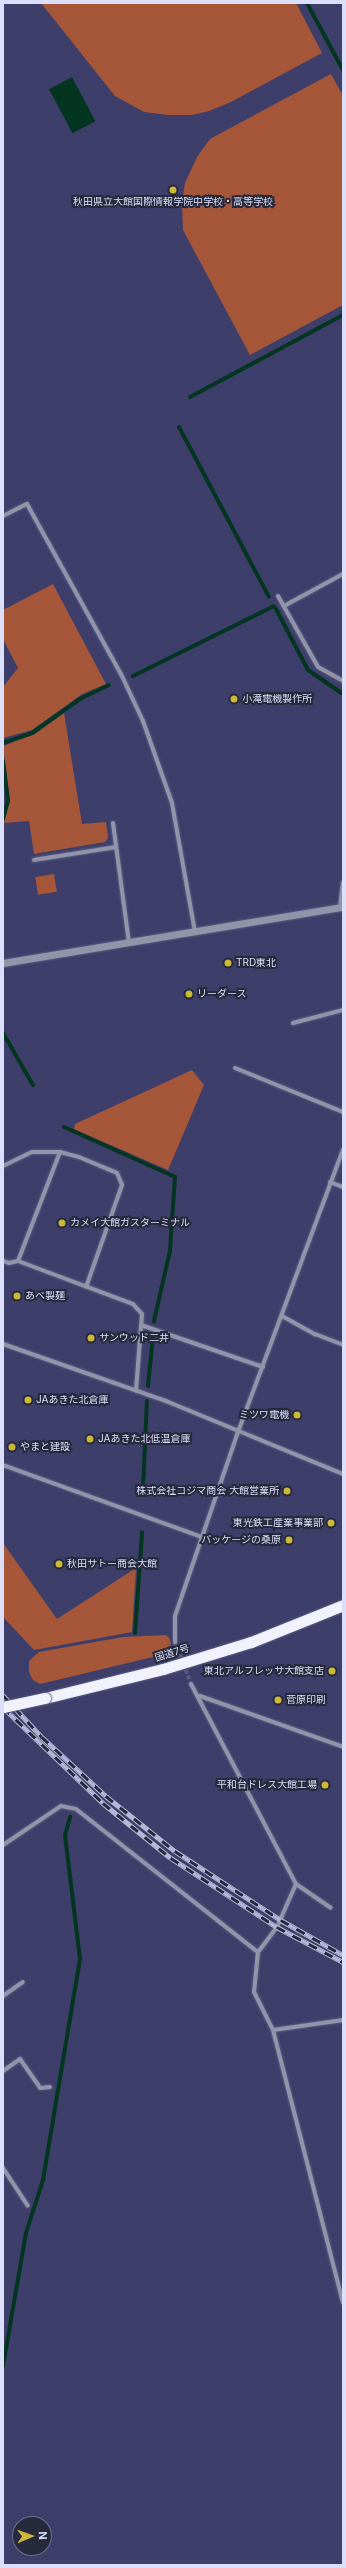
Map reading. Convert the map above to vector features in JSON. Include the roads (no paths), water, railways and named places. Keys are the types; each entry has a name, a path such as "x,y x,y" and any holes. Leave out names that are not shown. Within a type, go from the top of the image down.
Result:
{"highway":[{"name":"国道7号","path":"3,1707 163,1669 251,1642 343,1605"}],"street":[{"path":"3,516 27,504 121,674 143,721 172,803 195,932"},
{"path":"284,606 343,574"},
{"path":"278,596 318,667 343,681"},
{"path":"113,823 129,943"},
{"path":"34,860 116,847"},
{"path":"3,963 342,907 343,882"},
{"path":"294,1023 343,1010"},
{"path":"235,1068 343,1112"},
{"path":"175,1642 175,1616 238,1432 343,1150"},
{"path":"3,1166 32,1152 60,1152 79,1157 117,1173 121,1178 122,1185 86,1287"},
{"path":"18,1261 60,1152"},
{"path":"330,1182 343,1187"},
{"path":"3,1261 10,1263 18,1261 133,1304 142,1314 136,1391"},
{"path":"282,1316 315,1334 343,1345"},
{"path":"141,1325 262,1367"},
{"path":"3,1344 136,1391 343,1474"},
{"path":"3,1466 202,1537"},
{"path":"191,1684 199,1696 296,1884 331,1908"},
{"path":"199,1696 343,1748"},
{"path":"3,1845 61,1806 76,1809 258,1952"},
{"path":"296,1884 277,1927 258,1952 254,1992 273,2030 343,2302"},
{"path":"3,1996 24,1982"},
{"path":"273,2030 343,2020"},
{"path":"3,2071 20,2059 40,2088 50,2087"},
{"path":"3,2168 28,2206"}],"waterway":[{"path":"307,3 343,70"},
{"path":"190,397 343,315"},
{"path":"179,427 269,597"},
{"path":"133,676 274,606"},
{"path":"276,609 308,670 343,694"},
{"path":"3,743 32,733 80,699 109,685"},
{"path":"3,761 8,801 3,819"},
{"path":"3,1033 33,1085"},
{"path":"64,1127 175,1177 170,1251 154,1321"},
{"path":"148,1386 153,1336"},
{"path":"143,1488 147,1401"},
{"path":"135,1633 142,1532"},
{"path":"3,2366 26,2233 43,2180 80,1959 65,1835 70,1817"}],"tunnel":[{"path":"175,1642 191,1684"}],"railway":[{"path":"3,1695 42,1737 106,1796 175,1851 281,1920 343,1955"},
{"path":"3,1707 103,1803 171,1858 277,1927 343,1962"}],"place":[{"name":"秋田県立大館国際情報学院中学校・高等学校","path":"173,190"},
{"name":"小滝電機製作所","path":"234,699"},
{"name":"TRD東北","path":"228,963"},
{"name":"リーダース","path":"189,994"},
{"name":"カメイ大館ガスターミナル","path":"62,1223"},
{"name":"あべ製麺","path":"17,1296"},
{"name":"サンウッド二井","path":"91,1338"},
{"name":"JAあきた北倉庫","path":"28,1400"},
{"name":"ミツワ電機","path":"297,1415"},
{"name":"JAあきた北低温倉庫","path":"90,1439"},
{"name":"やまと建設","path":"12,1447"},
{"name":"株式会社コジマ商会 大館営業所","path":"287,1491"},
{"name":"東光鉄工産業事業部","path":"331,1523"},
{"name":"パッケージの桑原","path":"289,1540"},
{"name":"秋田サトー商会大館","path":"59,1564"},
{"name":"東北アルフレッサ大館支店","path":"332,1671"},
{"name":"菅原印刷","path":"278,1700"},
{"name":"平和台ドレス大館工場","path":"325,1785"}]}
